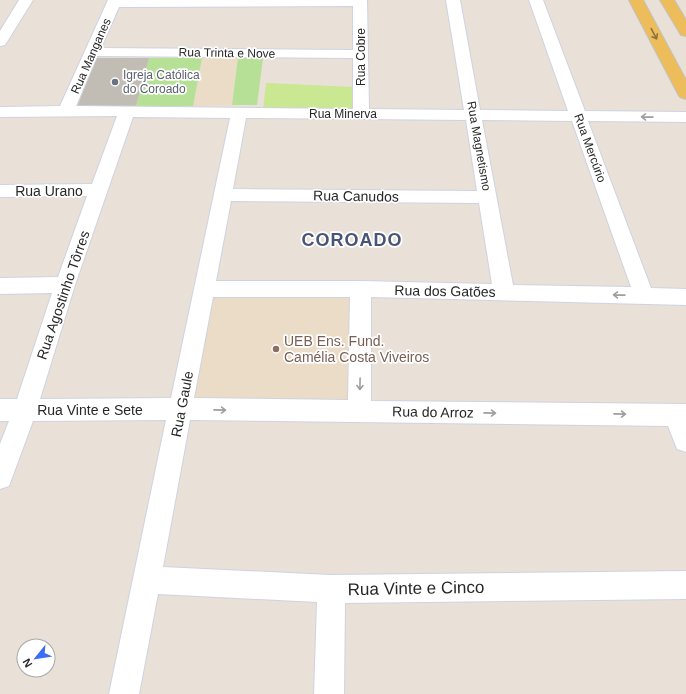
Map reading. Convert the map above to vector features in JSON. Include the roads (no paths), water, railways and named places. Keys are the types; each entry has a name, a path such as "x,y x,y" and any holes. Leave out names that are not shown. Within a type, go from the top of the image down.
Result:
{"main road":[{"path":"636,0 686,94"},
{"path":"667,0 686,32"}],"street":[{"path":"0,42 26,0"},
{"name":"Rua Magnetismo","path":"453,0 504,292"},
{"name":"Rua Mercúrio","path":"536,0 644,296"},
{"path":"114,1 360,1"},
{"name":"Rua Manganes","path":"66,111 114,1"},
{"name":"Rua Cobre","path":"360,1 361,114"},
{"name":"Rua Trinta e Nove","path":"93,52 361,54"},
{"name":"Rua Minerva","path":"0,112 66,111 126,113 686,117"},
{"name":"Rua Agostinho Tôrres","path":"0,477 25,410 65,285 126,113"},
{"name":"Rua Gaule","path":"124,694 239,113"},
{"name":"Rua Urano","path":"0,191 98,190"},
{"name":"Rua Canudos","path":"223,195 488,197"},
{"path":"0,286 65,285"},
{"name":"Rua dos Gatões","path":"204,289 361,289 686,297"},
{"path":"359,411 361,289"},
{"name":"Rua Vinte e Sete","path":"0,410 181,409"},
{"name":"Rua do Arroz","path":"181,409 681,415"},
{"path":"681,415 686,441"},
{"name":"Rua Vinte e Cinco","path":"147,580 332,589 686,585"},
{"path":"329,694 332,589"}],"place":[{"name":"Igreja Católica do Coroado","path":"115,82"},
{"name":"UEB Ens. Fund. Camélia Costa Viveiros","path":"276,349"}],"district":[{"name":"COROADO","path":"352,240"}]}
